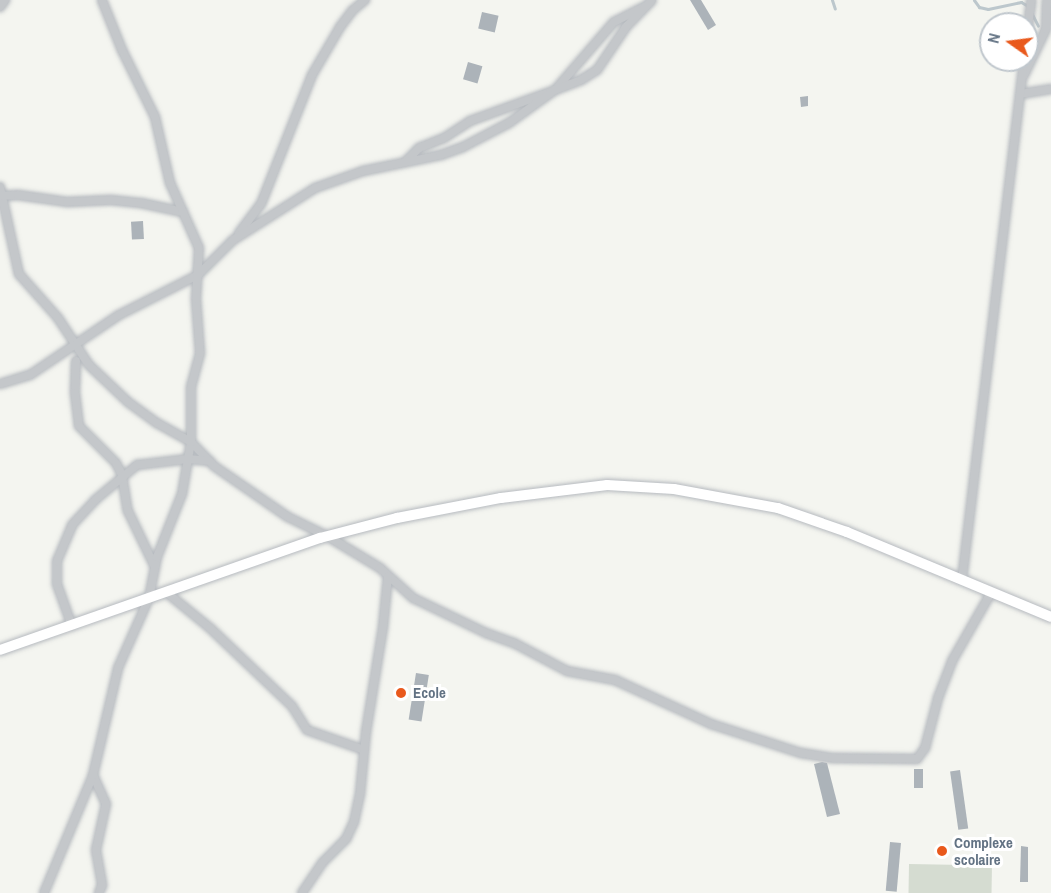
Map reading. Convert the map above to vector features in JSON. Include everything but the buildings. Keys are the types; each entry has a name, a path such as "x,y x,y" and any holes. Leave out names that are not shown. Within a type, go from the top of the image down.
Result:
{"street":[{"path":"0,7 5,0"},
{"path":"44,893 93,775 118,668 149,598 155,567 182,494 191,441 190,387 200,353 196,299 200,248 170,183 155,117 122,50 102,0"},
{"path":"0,384 30,375 119,315 198,275 233,240 261,204 312,75 340,27 353,10 365,0"},
{"path":"1022,80 1046,29 1047,0"},
{"path":"233,240 315,188 363,171 463,147 509,123 555,90 614,22 649,3"},
{"path":"404,163 419,148 444,138 470,122 581,80 597,70 626,27 649,3"},
{"path":"962,580 1023,72"},
{"path":"1020,94 1051,89"},
{"path":"183,212 141,203 111,200 67,202 1,193 20,274 58,318 88,365 128,402 157,423 191,441 210,461 288,517 327,536 380,568 424,604 514,643 567,671 615,681 711,724 757,740 801,753 832,758 917,759 922,754 952,661 992,593"},
{"path":"55,360 88,365"},
{"path":"76,362 75,393 79,426 87,436 107,452 122,475 128,511 155,567"},
{"path":"72,626 57,584 57,561 72,525 122,475 144,464 188,459 210,461"},
{"path":"0,650 327,536 397,518 501,498 565,488 626,484 706,493 778,508 847,532 1051,617"},
{"path":"302,893 318,868 349,834 360,794 388,576"},
{"path":"166,592 210,628 292,706 307,729 364,750"},
{"path":"93,775 105,804 96,849 102,885 99,893"}],"shaded area":[{"path":"909,864 992,865 992,893 908,893"}],"waterway":[{"path":"832,0 835,9"},
{"path":"974,0 979,7 988,9 1021,2 1028,6"}],"place":[{"name":"Ecole","path":"401,693"},
{"name":"Complexe scolaire","path":"942,851"}]}
